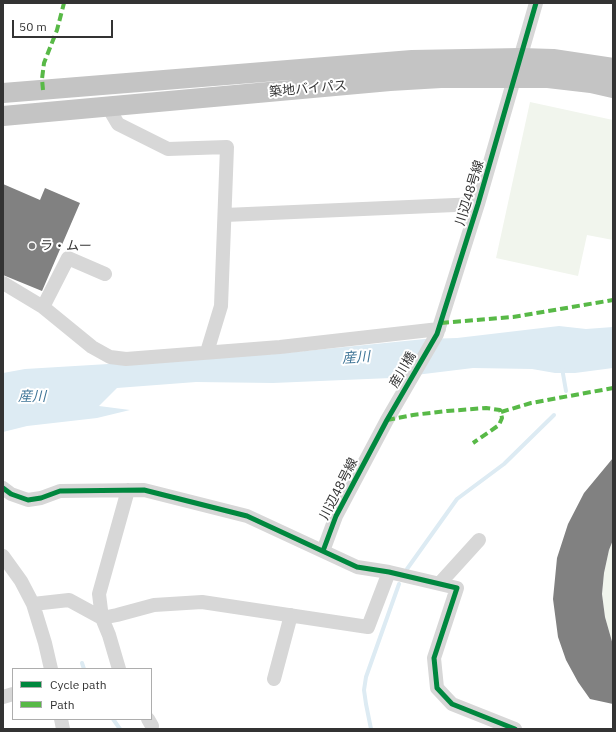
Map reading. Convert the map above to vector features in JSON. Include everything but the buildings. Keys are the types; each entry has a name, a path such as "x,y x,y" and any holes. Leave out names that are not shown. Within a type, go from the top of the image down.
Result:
{"highway":[{"name":"築地バイパス","path":"3,93 412,60 521,58 553,59 613,68"},
{"name":"築地バイパス","path":"3,116 390,81 441,78 548,78 591,83 613,88"}],"street":[{"name":"川辺48号線","path":"438,331 516,77 536,3"},
{"path":"108,107 118,124 168,149 227,146 221,306 207,352"},
{"path":"224,216 478,204"},
{"path":"43,307 68,258 105,274"},
{"path":"3,283 43,307 92,347 110,357 126,359 280,347 438,331"},
{"name":"産川橋","path":"388,417 438,331"},
{"name":"川辺48号線","path":"323,551 336,516 388,417"},
{"path":"3,488 11,494 28,500 41,498 60,491 144,490 247,516 357,567 389,572 457,588 434,658 437,688 452,704 515,729"},
{"path":"119,668 109,635 102,618 100,594 128,490"},
{"path":"440,583 479,540"},
{"path":"3,556 21,581 33,604 51,668"},
{"path":"33,604 69,600 102,618 154,605 202,602 368,627 389,572"},
{"path":"274,679 291,615"}],"shaded area":[{"path":"530,102 613,120 613,240 587,235 578,276 496,258"},
{"path":"613,540 613,645 605,617 602,594 604,573 609,550"}],"water":[{"name":"産川","path":"559,326 586,329 613,327 613,368 575,373 555,373 532,369 473,368 391,378 273,383 196,382 117,388 99,406 130,410 97,418 27,426 3,432 3,373 25,369 275,354 425,339 457,338"}],"waterway":[{"path":"562,368 566,391"},
{"path":"407,569 457,499 504,464 554,415"},
{"path":"371,729 364,690 366,677 399,584"},
{"path":"82,663 84,668"},
{"path":"114,720 120,729"}],"marked path":[{"path":"43,90 42,79 44,63 57,30 64,3"},
{"path":"441,323 513,317 613,300"},
{"path":"501,412 531,403 613,388"},
{"path":"387,420 447,411 486,408 500,410 502,418 499,425 473,443"}],"cycle path":[{"path":"323,551 336,516 387,420 437,334 478,204 536,3"},
{"path":"3,488 11,494 28,500 41,498 60,491 144,490 247,516 357,567 389,572 457,588 434,658 437,688 452,704 515,729"}],"place":[{"name":"ラ・ムー","path":"32,246"}]}
